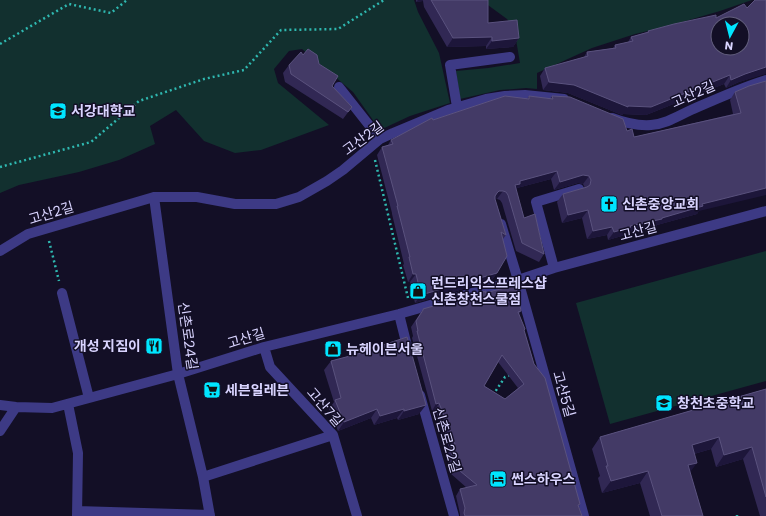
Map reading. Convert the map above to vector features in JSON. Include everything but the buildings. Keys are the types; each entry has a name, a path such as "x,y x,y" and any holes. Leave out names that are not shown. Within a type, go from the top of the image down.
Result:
{"street":[{"path":"457,107 450,65 510,57"},
{"name":"고산2길","path":"603,114 624,123 652,125 665,122 741,88 766,80"},
{"path":"339,87 376,142"},
{"name":"고산2길","path":"0,251 28,234 154,197 197,197 235,204 276,204 299,197 327,181 343,170 376,142 393,132 457,107 486,99 505,96 544,96 571,101"},
{"path":"554,268 536,202 579,189"},
{"name":"신촌로24길","path":"77,513 131,512 210,516 203,477 178,374 154,197"},
{"name":"고산길","path":"0,405 52,408 68,404 178,374 264,347 399,314 518,280 554,268 766,211"},
{"path":"498,213 518,280"},
{"name":"고산5길","path":"518,280 584,516"},
{"path":"62,293 89,398"},
{"path":"399,314 410,356"},
{"name":"고산7길","path":"264,347 270,367 333,434 356,516"},
{"name":"신촌로22길","path":"418,385 454,516"},
{"path":"68,404 78,452 77,513"},
{"path":"0,431 16,407"},
{"path":"203,477 333,434"}],"path":[{"path":"0,44 69,2 111,13 127,0"},
{"path":"0,167 91,142 139,101 204,79 244,70 281,30 338,29 384,0"},
{"path":"376,142 411,310"},
{"path":"46,229 62,293"},
{"path":"492,396 505,376 510,374"}],"green space":[{"path":"0,0 414,0 418,12 439,53 450,103 410,116 380,130 353,92 302,49 289,51 274,69 278,83 329,125 261,150 235,153 204,141 176,110 150,126 155,144 119,160 79,172 19,185 0,193"},
{"path":"481,0 752,0 720,11 635,34 592,48 537,73 537,89 526,88 500,90 460,99 456,71 520,63 514,28 507,19"},
{"path":"766,251 766,381 610,424 576,303"}],"place":[{"name":"서강대학교","path":"58,111"},
{"name":"신촌중앙교회","path":"609,204"},
{"name":"런드리익스프레스샵 신촌창천스쿨점","path":"418,291"},
{"name":"개성 지짐이","path":"154,346"},
{"name":"뉴헤이븐서울","path":"333,349"},
{"name":"세븐일레븐","path":"212,390"},
{"name":"창천초중학교","path":"664,403"},
{"name":"썬스하우스","path":"498,479"}]}
